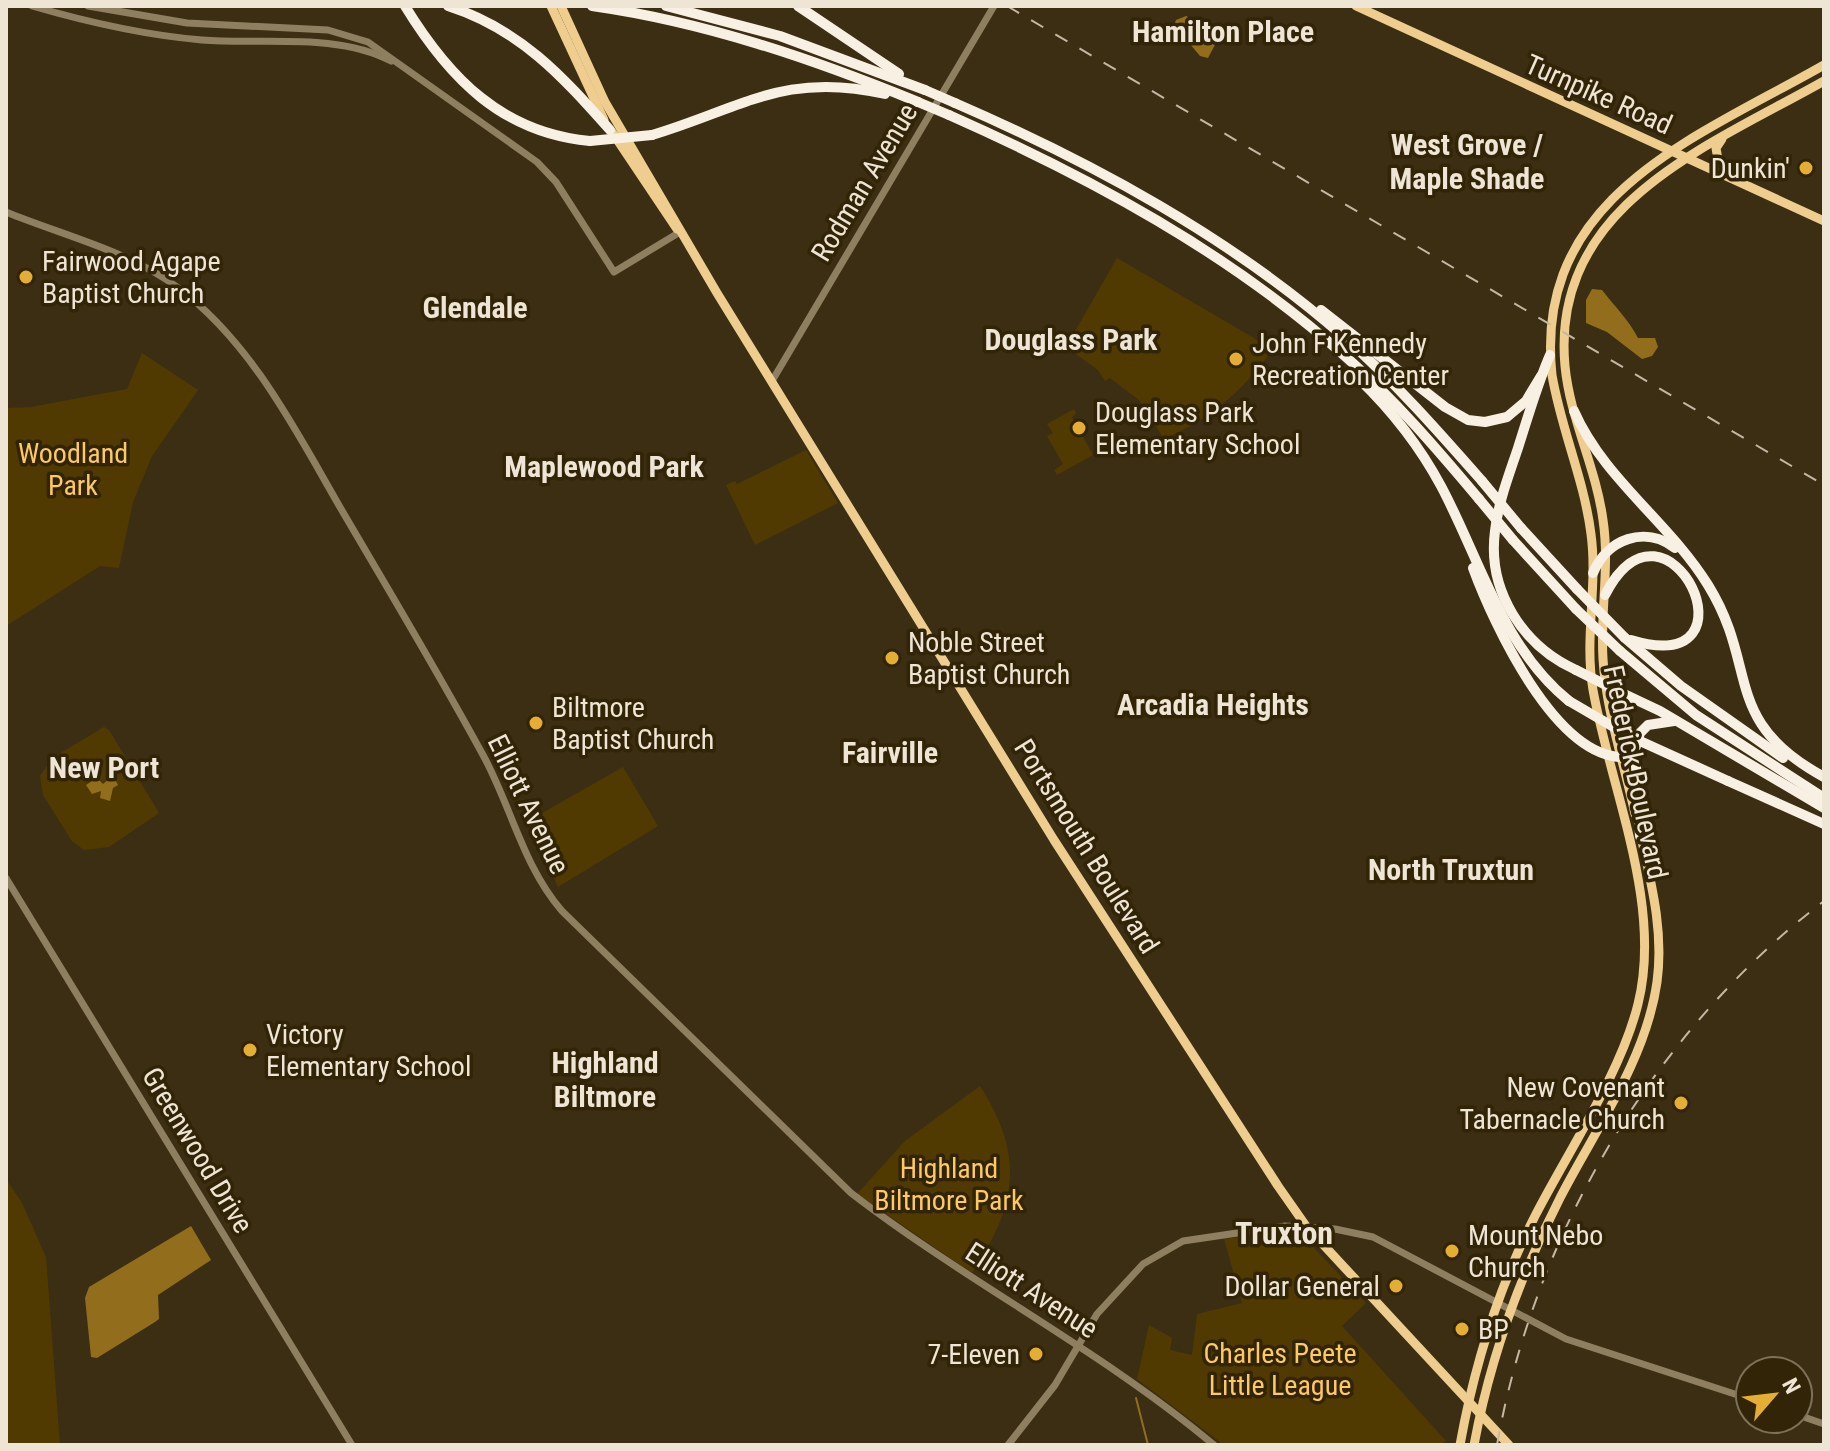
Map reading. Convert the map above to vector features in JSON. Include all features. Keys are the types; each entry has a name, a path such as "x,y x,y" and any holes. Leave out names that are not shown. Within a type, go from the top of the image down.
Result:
{"highway":[{"path":"405,6 445,65 482,101 525,126 590,141 652,135 761,95 797,86 849,86 918,102"},
{"path":"448,6 494,24 527,44 569,83 610,130"},
{"path":"592,6 682,23 755,42 823,64 918,102 1048,161 1162,223 1221,260 1321,335 1403,413 1513,540 1576,609 1620,651 1696,715 1824,798"},
{"path":"666,6 780,36 925,90 1121,185 1293,289 1445,407 1468,420 1493,422 1507,417 1526,401 1541,376"},
{"path":"798,6 852,45 925,90"},
{"path":"1243,259 1312,311 1375,366 1625,638 1732,724 1824,779"},
{"path":"1321,335 1405,427 1430,466 1518,644 1547,681 1569,701 1629,736 1824,824"},
{"path":"1550,355 1495,529 1495,564 1506,601 1525,633 1552,658 1681,722 1824,808"},
{"path":"1574,411 1604,462 1695,566 1723,613 1746,696 1759,724 1785,753 1824,779"},
{"path":"1461,528 1484,599 1542,699 1565,731 1607,757 1622,757"},
{"path":"1593,573 1606,550 1624,540 1649,537 1667,542 1695,566"},
{"path":"1605,595 1619,570 1640,558 1654,557 1671,563 1693,584 1699,615 1688,638 1661,648 1625,638"},
{"path":"1640,836 1637,738 1654,722 1681,722"}],"main road":[{"name":"Portsmouth Boulevard","path":"551,6 610,130 669,222 680,232"},
{"name":"Portsmouth Boulevard","path":"561,6 605,102 680,232 1054,840 1306,1226 1509,1445"},
{"name":"Turnpike Road","path":"1356,6 1824,221"},
{"name":"Frederick Boulevard","path":"1460,1445 1469,1402 1499,1303 1533,1221 1621,1053 1640,994 1645,958 1644,919 1607,757 1589,655 1593,573 1588,510 1557,402 1550,355 1557,296 1585,230 1622,187 1672,151 1824,65"},
{"name":"Frederick Boulevard","path":"1474,1445 1480,1414 1511,1310 1547,1224 1635,1055 1650,1015 1657,978 1659,940 1640,836 1604,676 1606,550 1599,495 1567,379 1565,342 1570,300 1597,237 1624,204 1648,182 1824,81"},
{"path":"1723,138 1716,148 1718,160 1754,189"}],"street":[{"path":"32,6 88,22 169,36 346,45 381,56 423,80"},
{"path":"88,6 187,23 341,33 378,47 547,171 614,272 680,232"},
{"name":"Rodman Avenue","path":"772,381 994,6"},
{"name":"Elliott Avenue","path":"6,212 146,268 175,286 212,317 245,356 411,627 498,783 534,871 552,899 851,1193 897,1228 1163,1404 1214,1445"},
{"name":"Greenwood Drive","path":"6,878 352,1445"},
{"path":"1008,1445 1044,1401 1106,1302 1143,1264 1161,1251 1196,1238 1306,1226 1353,1232 1389,1243 1583,1346 1734,1394"}],"green space":[{"path":"1117,258 1273,349 1250,378 1225,402 1197,422 1164,439 1140,401 1110,378 1105,381 1098,370 1066,347"},
{"name":"Woodland Park","path":"142,353 198,390 152,456 133,502 119,568 100,566 6,626 6,408 31,407 127,389"},
{"path":"1074,409 1076,413 1072,417 1093,455 1057,475 1054,470 1063,464 1047,436 1053,433 1047,424"},
{"path":"806,450 838,503 755,545 726,485 735,481 737,484"},
{"path":"104,727 109,730 159,813 109,847 84,850 72,841 43,795 40,776 52,758"},
{"path":"623,767 658,826 558,887 530,820"},
{"name":"Highland Biltmore Park","path":"980,1086 1004,1136 1010,1181 999,1225 972,1273 857,1194 905,1141"},
{"path":"6,1179 22,1203 46,1257 60,1445 6,1445"},
{"name":"Charles Peete Little League","path":"1287,1231 1301,1234 1366,1303 1342,1326 1446,1441 1439,1445 1224,1445 1137,1379 1149,1325 1172,1338 1170,1350 1192,1355 1197,1314 1242,1303 1224,1239"}],"shaded area":[{"path":"1186,16 1216,31 1216,43 1208,58 1200,56 1190,44 1168,40 1176,20"},
{"path":"1592,289 1602,290 1638,338 1655,338 1658,347 1652,356 1642,359 1607,332 1586,323 1586,300"},
{"path":"113,776 118,785 113,788 110,801 100,798 101,791 92,794 86,785 97,778 103,784"},
{"path":"191,1226 211,1260 158,1295 159,1319 97,1358 91,1357 85,1298 89,1287"}],"waterway":[{"path":"1136,1398 1148,1445"}],"railway":[{"path":"1007,6 1824,485"},
{"path":"1497,1445 1515,1367 1540,1290 1572,1215 1611,1143 1656,1075 1706,1011 1763,953 1824,901"}],"place":[{"name":"Dunkin'","path":"1806,168"},
{"name":"Fairwood Agape Baptist Church","path":"26,277"},
{"name":"John F Kennedy Recreation Center","path":"1236,359"},
{"name":"Douglass Park Elementary School","path":"1079,428"},
{"name":"Noble Street Baptist Church","path":"892,658"},
{"name":"Biltmore Baptist Church","path":"536,723"},
{"name":"Victory Elementary School","path":"250,1050"},
{"name":"New Covenant Tabernacle Church","path":"1681,1103"},
{"name":"Mount Nebo Church","path":"1452,1251"},
{"name":"Dollar General","path":"1396,1286"},
{"name":"BP","path":"1462,1329"},
{"name":"7-Eleven","path":"1036,1354"}],"district":[{"name":"Hamilton Place","path":"1223,32"},
{"name":"West Grove / Maple Shade","path":"1467,162"},
{"name":"Glendale","path":"475,308"},
{"name":"Douglass Park","path":"1071,340"},
{"name":"Maplewood Park","path":"604,467"},
{"name":"Arcadia Heights","path":"1213,705"},
{"name":"Fairville","path":"890,753"},
{"name":"New Port","path":"104,768"},
{"name":"North Truxtun","path":"1451,870"},
{"name":"Highland Biltmore","path":"605,1080"},
{"name":"Truxton","path":"1284,1233"}]}
